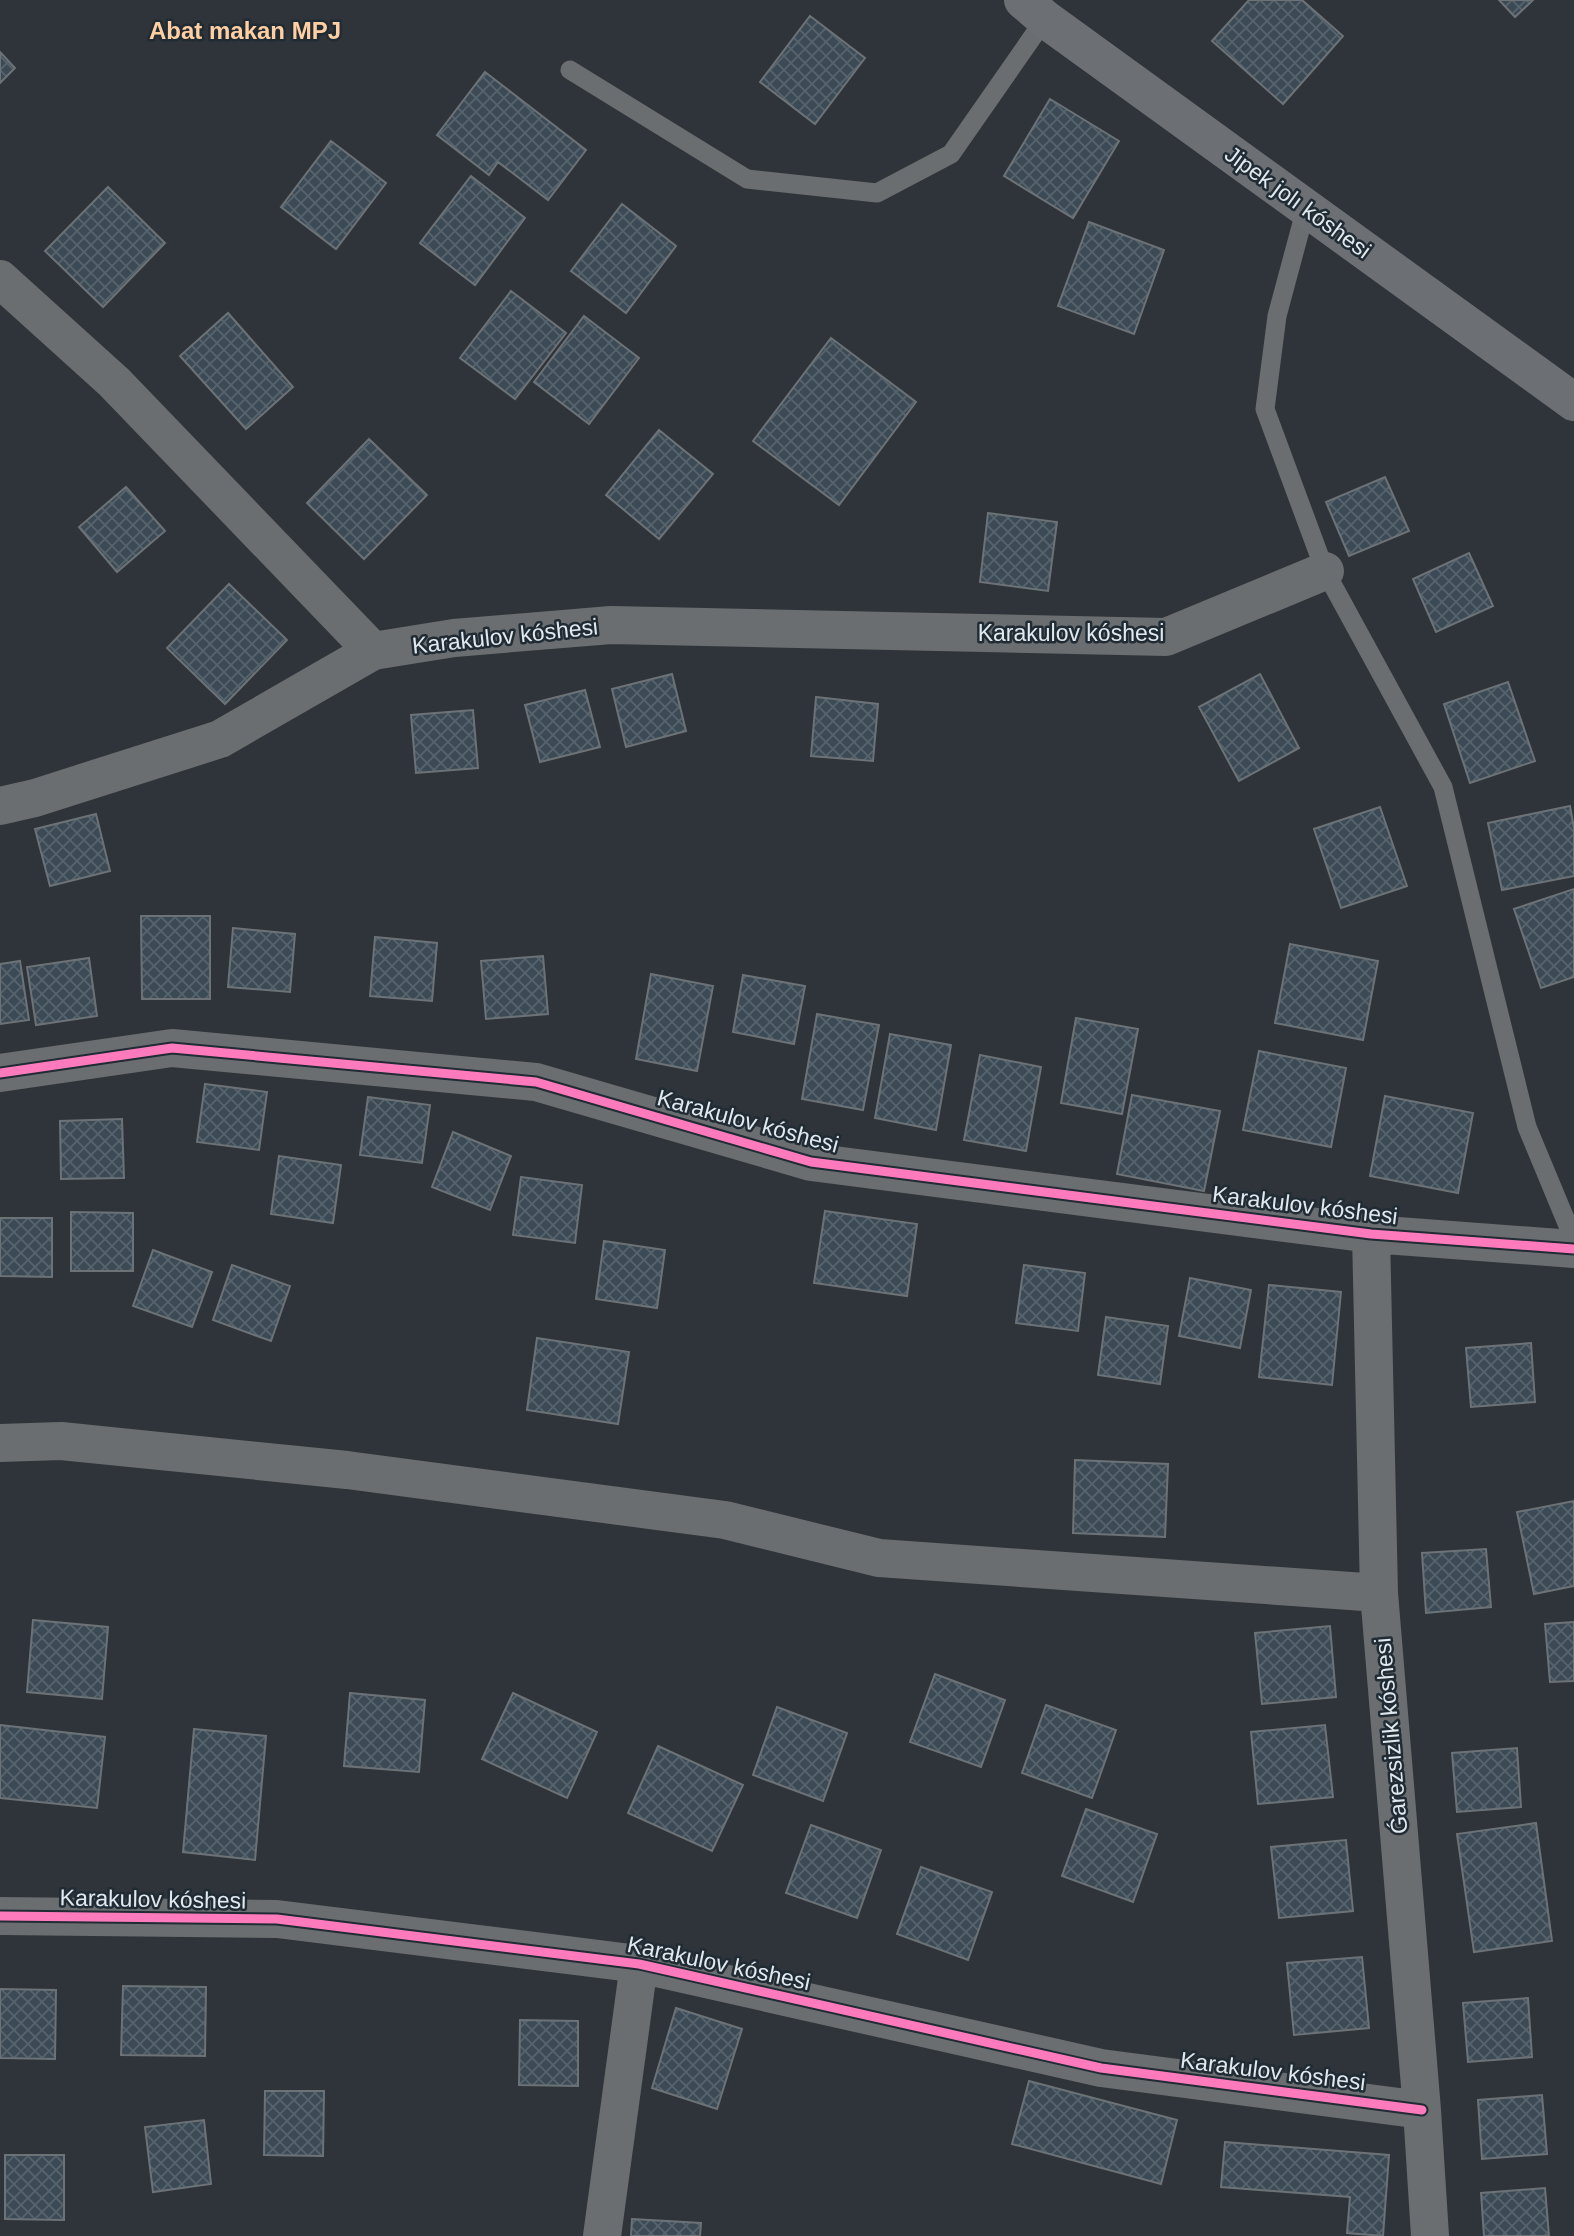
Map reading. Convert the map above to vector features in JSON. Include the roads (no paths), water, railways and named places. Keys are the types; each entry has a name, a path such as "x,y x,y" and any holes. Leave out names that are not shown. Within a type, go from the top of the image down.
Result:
{"street":[{"name":"Jipek jolı kóshesi","path":"1034,10 1574,402"},
{"path":"0,279 114,382 373,650"},
{"name":"Karakulov kóshesi","path":"0,806 35,798 220,740 373,650 454,638 611,625 1166,637 1325,571"},
{"name":"Karakulov kóshesi","path":"0,1073 172,1048 536,1082 811,1162 1371,1234 1574,1249"},
{"name":"Ǵarezsizlik kóshesi","path":"1371,1234 1378,1593 1422,2110 1430,2236"},
{"path":"0,1443 61,1441 361,1472 725,1520 879,1558 1378,1593"},
{"name":"Karakulov kóshesi","path":"0,1916 277,1919 639,1964 1101,2068 1422,2110"},
{"path":"602,2236 639,1964"}],"lane":[{"path":"570,70 747,179 877,193 951,154 1034,10"},
{"path":"1306,208 1277,316 1265,409 1325,571 1443,787 1527,1127 1574,1240"}],"district":[{"name":"Abat makan MPJ","path":"245,30"}]}
